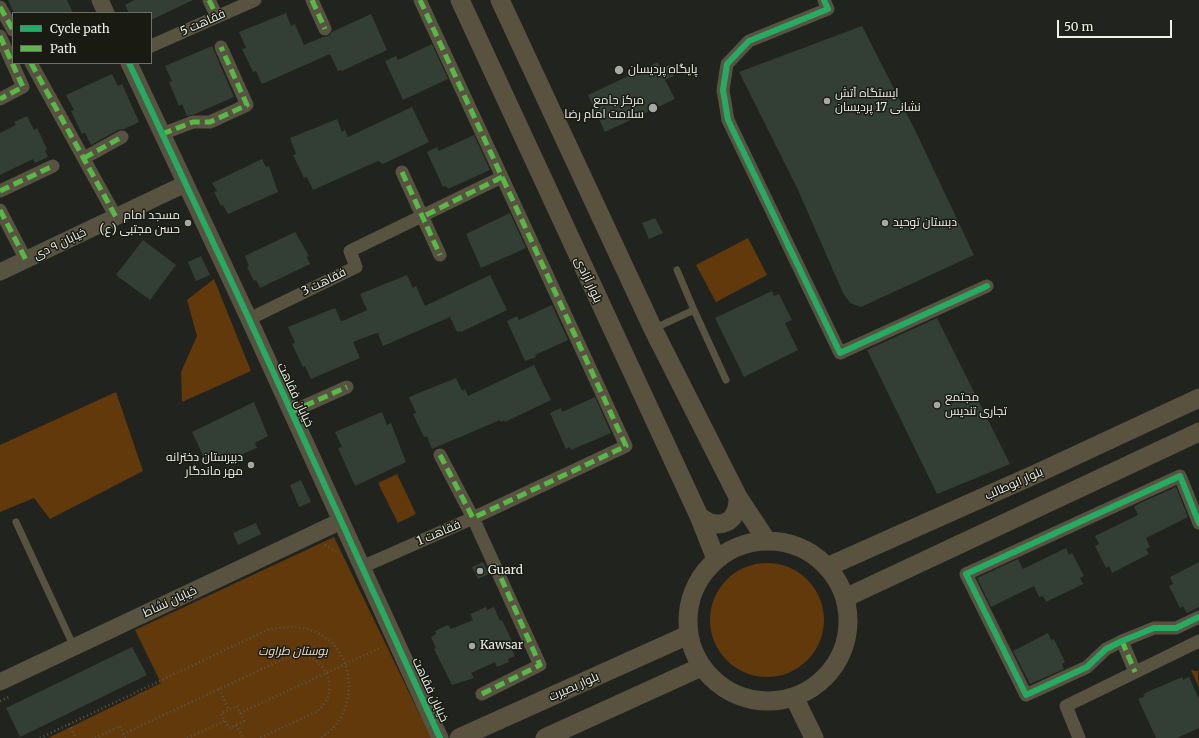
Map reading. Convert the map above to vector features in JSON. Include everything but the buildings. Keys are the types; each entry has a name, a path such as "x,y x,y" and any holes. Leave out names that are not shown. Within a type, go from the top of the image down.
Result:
{"main road":[{"name":"بلوار آزادی","path":"460,0 698,516 716,559"},
{"path":"500,0 653,329 738,497 767,541"},
{"name":"بلوار ابوطالب","path":"827,567 1038,473 1199,398"},
{"path":"845,598 1199,432"},
{"path":"698,516 706,523 716,525 726,523 734,516 738,507 738,497"},
{"path":"767,541 790,544 810,553 827,567 838,582 845,598 848,622 844,646 833,668 816,686 794,697 774,702 753,700 733,694 715,682 701,667 693,652 688,635 687,614 692,593 702,575 716,559 740,546 767,541"},
{"name":"بلوار بصیرت","path":"459,738 688,635"},
{"path":"545,738 701,667"},
{"path":"794,697 814,738"}],"street":[{"path":"100,0 106,12"},
{"path":"209,0 217,17"},
{"name":"فقاهت 5","path":"152,46 255,0"},
{"path":"312,0 325,29"},
{"path":"420,0 626,446 473,518 440,454"},
{"path":"824,0 828,9 749,41 727,64 723,90 728,120 840,353 987,286"},
{"path":"0,6 12,28"},
{"path":"0,36 12,63"},
{"path":"162,134 194,122 210,122 247,105 221,47"},
{"path":"0,99 23,88 12,64"},
{"path":"33,64 116,216"},
{"name":"خیابان فقاهت","path":"129,64 249,319 362,567 387,644 440,738"},
{"path":"84,158 122,138"},
{"path":"0,191 53,166"},
{"path":"402,172 440,254"},
{"path":"422,217 502,178"},
{"name":"خیابان ۹ دی","path":"0,272 185,184"},
{"path":"0,210 26,260"},
{"name":"فقاهت 3","path":"249,319 356,267 350,251 422,217"},
{"path":"291,412 347,387"},
{"path":"1199,523 1180,476 966,574 1026,695 1087,667 1106,649 1154,628 1176,628 1199,617"},
{"name":"فقاهت 1","path":"362,567 473,518 540,665 482,694"},
{"name":"خیابان نشاط","path":"0,682 341,521"},
{"path":"1079,738 1066,706 1199,641"},
{"path":"1122,642 1135,672"}],"lane":[{"path":"677,270 726,380"},
{"path":"653,329 694,310"},
{"path":"16,522 74,647"}],"path":[{"path":"318,549 325,545 336,550 339,557"},
{"path":"40,738 267,630 292,626 314,631 327,638 345,663 349,676 349,687 345,710 333,729 320,738"},
{"path":"377,641 387,644"},
{"path":"383,654 387,644"},
{"path":"240,713 387,644"},
{"path":"123,734 292,656 300,654 313,658 321,665 329,680 329,694 320,709 260,738"},
{"path":"219,689 229,710"},
{"path":"0,701 14,695"},
{"path":"237,706 240,713 244,721 228,728 221,713 237,706"},
{"path":"187,738 225,721"},
{"path":"69,724 76,738"},
{"path":"236,725 243,738"},
{"path":"95,738 120,726 125,738"}],"green space":[{"path":"748,238 767,275 716,302 696,265"},
{"path":"214,279 251,371 182,402 181,372 197,336 187,300"},
{"path":"116,392 143,471 50,519 34,498 0,512 0,445"},
{"path":"397,474 416,514 398,523 378,483"},
{"name":"بوستان طراوت","path":"334,537 431,738 48,738 161,683 135,630"},
{"path":"767,563 789,568 807,580 819,598 824,620 819,642 807,660 789,672 767,677 745,672 727,660 715,642 710,620 715,598 727,580 745,568"},
{"path":"1191,670 1198,671 1199,688"}],"marked path":[{"path":"209,0 217,17"},
{"path":"312,0 325,29"},
{"path":"420,0 502,177 422,217"},
{"path":"0,7 12,28"},
{"path":"0,36 12,63"},
{"path":"162,134 193,122 210,122 247,105 221,47"},
{"path":"0,99 23,87 13,64"},
{"path":"32,64 116,217"},
{"path":"84,158 122,137"},
{"path":"0,191 53,166"},
{"path":"402,172 440,255"},
{"path":"440,455 473,518 626,446 502,177"},
{"path":"0,210 26,260"},
{"path":"291,412 347,387"},
{"path":"482,694 540,665 493,560"},
{"path":"1122,641 1135,672"}],"cycle path":[{"path":"824,0 828,9 749,41 727,64 723,90 728,120 840,353 987,286"},
{"path":"129,64 249,319 440,738"},
{"path":"1199,523 1180,476 966,574 1026,695 1087,667 1106,649 1122,641 1154,628 1176,628 1199,617"}],"place":[{"name":"پایگاه پردیسان","path":"619,70"},
{"name":"ایستگاه آتش نشانی 17 پردیسان","path":"827,101"},
{"name":"مرکز جامع سلامت امام رضا","path":"653,108"},
{"name":"مسجد امام حسن مجتبی (ع)","path":"188,223"},
{"name":"دبستان توحید","path":"885,223"},
{"name":"مجتمع تجاری تندیس","path":"937,405"},
{"name":"دبیرستان دخترانه مهر ماندگار","path":"251,465"},
{"name":"Guard","path":"480,571"},
{"name":"Kawsar","path":"472,646"}]}
